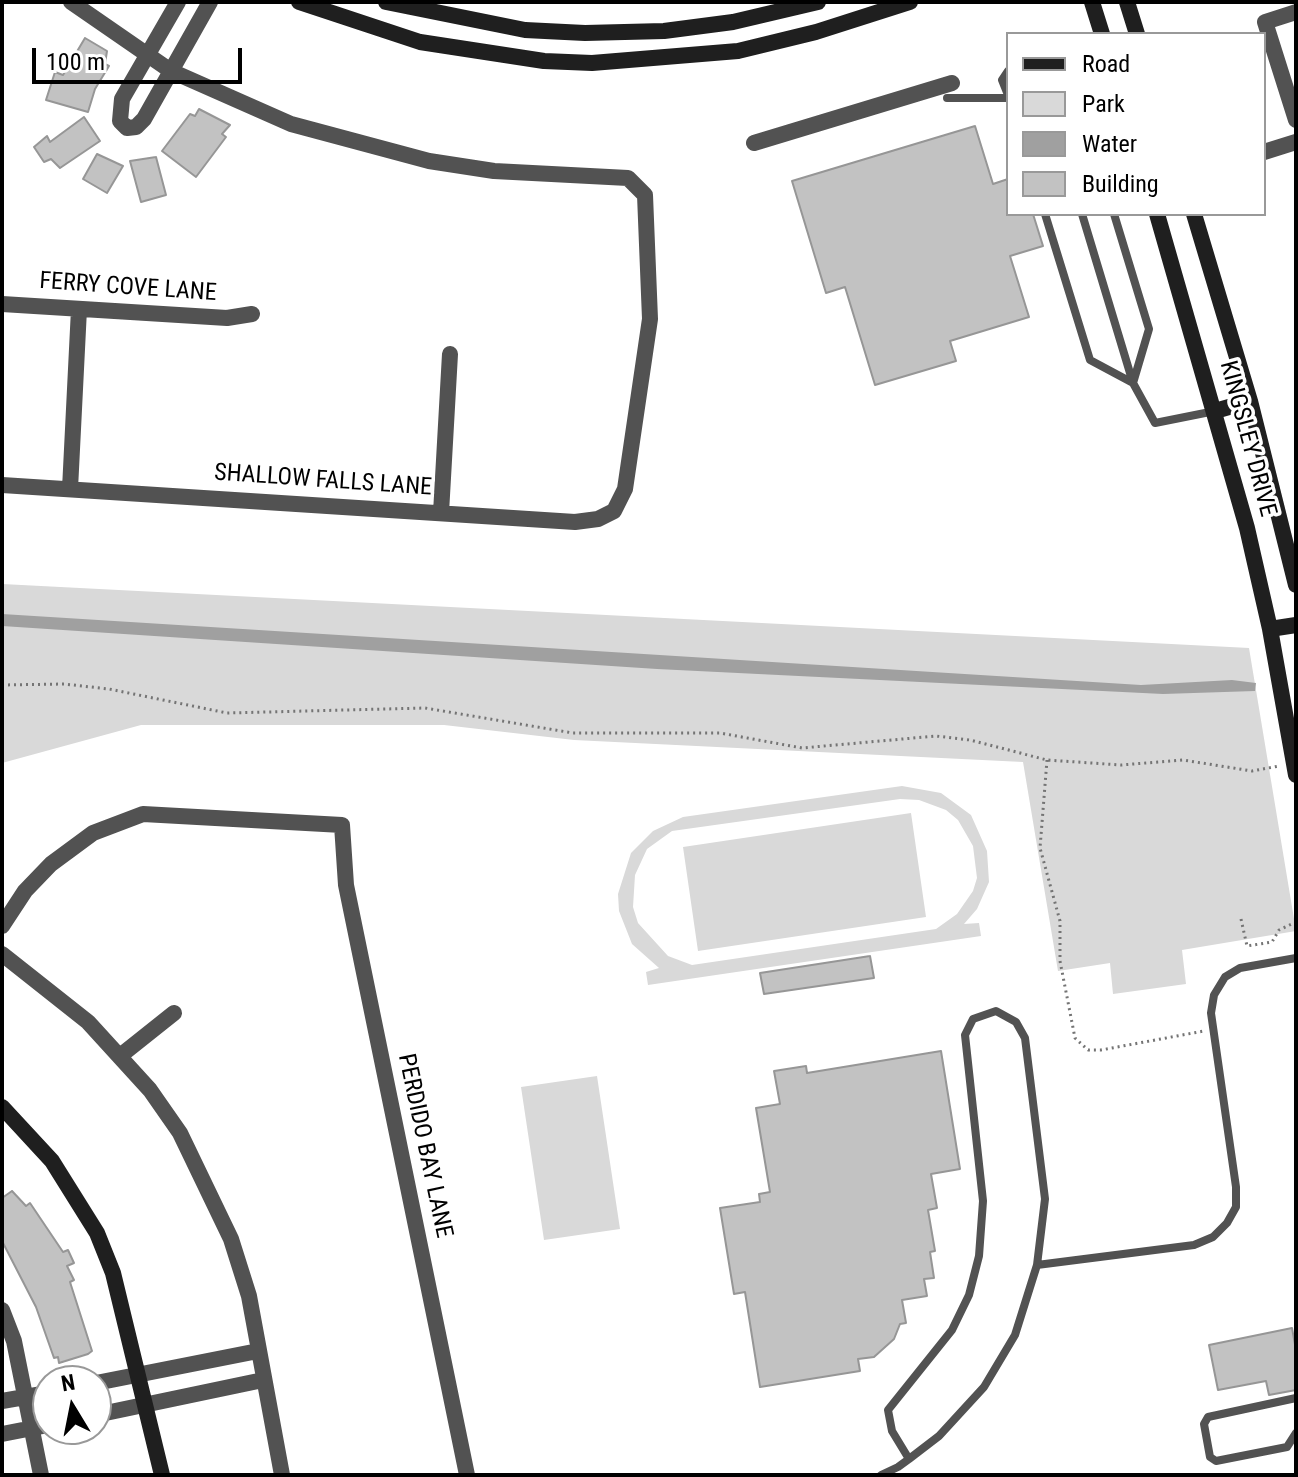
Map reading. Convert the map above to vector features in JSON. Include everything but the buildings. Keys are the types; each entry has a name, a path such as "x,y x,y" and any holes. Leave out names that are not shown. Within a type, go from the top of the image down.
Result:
{"street":[{"path":"71,2 171,71"},
{"path":"178,2 118,110 120,121 127,128 136,127 144,119 210,2"},
{"path":"299,2 420,42 531,60 592,63 738,51 816,32 910,2"},
{"path":"386,2 525,30 585,33 664,31 720,24 818,2"},
{"path":"1092,2 1101,32"},
{"path":"1127,2 1136,32"},
{"path":"1296,12 1265,22 1296,120"},
{"name":"SHALLOW FALLS LANE","path":"2,485 575,522 598,519 614,511 625,489 650,319 645,195 628,178 494,171 429,161 291,124 171,71"},
{"path":"754,143 949,90"},
{"path":"1266,151 1296,142"},
{"name":"KINGSLEY DRIVE","path":"1158,216 1215,411 1270,629 1296,775"},
{"name":"KINGSLEY DRIVE","path":"1195,216 1250,401 1296,585"},
{"name":"FERRY COVE LANE","path":"2,304 227,318 252,314"},
{"path":"70,489 79,309"},
{"path":"441,513 450,354"},
{"path":"1215,411 1250,401"},
{"path":"1270,629 1296,625"},
{"name":"PERDIDO BAY LANE","path":"2,926 25,891 51,864 93,833 143,814 342,825 346,885 467,1475"},
{"path":"2,954 88,1022 120,1056 165,1111 207,1183 231,1239 249,1296 282,1475"},
{"path":"120,1056 174,1013"},
{"path":"2,1107 52,1161 97,1233 113,1273 148,1404 162,1475"},
{"path":"2,1310 14,1341 26,1397 32,1409"},
{"path":"112,1380 258,1351"},
{"path":"112,1412 263,1380"},
{"path":"2,1401 32,1396"},
{"path":"2,1434 32,1428"},
{"path":"40,1445 41,1475"}],"lane":[{"path":"949,90 1006,96"},
{"path":"1046,216 1090,360 1133,383"},
{"path":"1083,216 1133,383 1155,423 1215,411"},
{"path":"1115,216 1149,329 1133,383"},
{"path":"1037,1265 1194,1245 1213,1237 1227,1223 1236,1207 1236,1187 1211,1003 1225,977 1240,968 1296,958"},
{"path":"881,1475 909,1459 946,1429 996,1369 1015,1335 1037,1265 1044,1219 1044,1175 1025,1038 1012,1018 989,1012 969,1024 965,1035 983,1201 979,1256 969,1295 952,1330 888,1410 892,1431 909,1459"},
{"path":"1296,1398 1208,1417 1204,1424 1210,1457 1216,1461 1287,1447 1296,1433"}],"path":[{"path":"2,685 64,684 109,689 227,713 425,708 573,733 720,733 802,748 936,736 970,740 1047,760 1121,765 1183,760 1252,771 1279,766"},
{"path":"1047,760 1040,848 1060,921 1060,961 1075,1038 1088,1050 1101,1050 1213,1029"},
{"path":"1241,919 1247,946 1272,942 1279,930 1296,922"}],"green space":[{"path":"2,584 1249,648 1296,931 1182,950 1186,984 1113,994 1110,963 1058,971 1023,762 574,740 444,725 141,725 2,763"},
{"path":"902,786 941,793 971,815 987,851 989,882 977,909 964,924 979,923 981,936 648,985 646,972 659,968 632,944 619,911 618,894 631,853 653,831 683,817","holes":["900,799 919,800 946,810 958,820 973,846 977,878 973,891 957,914 936,929 692,965 668,956 638,923 633,907 635,875 647,849 672,831"]},
{"path":"911,813 926,917 698,951 683,847"},
{"path":"597,1076 620,1229 544,1240 521,1087"}],"water":[{"path":"2,614 1141,685 1232,680 1256,683 1255,691 1163,694 657,669 2,626"}]}
